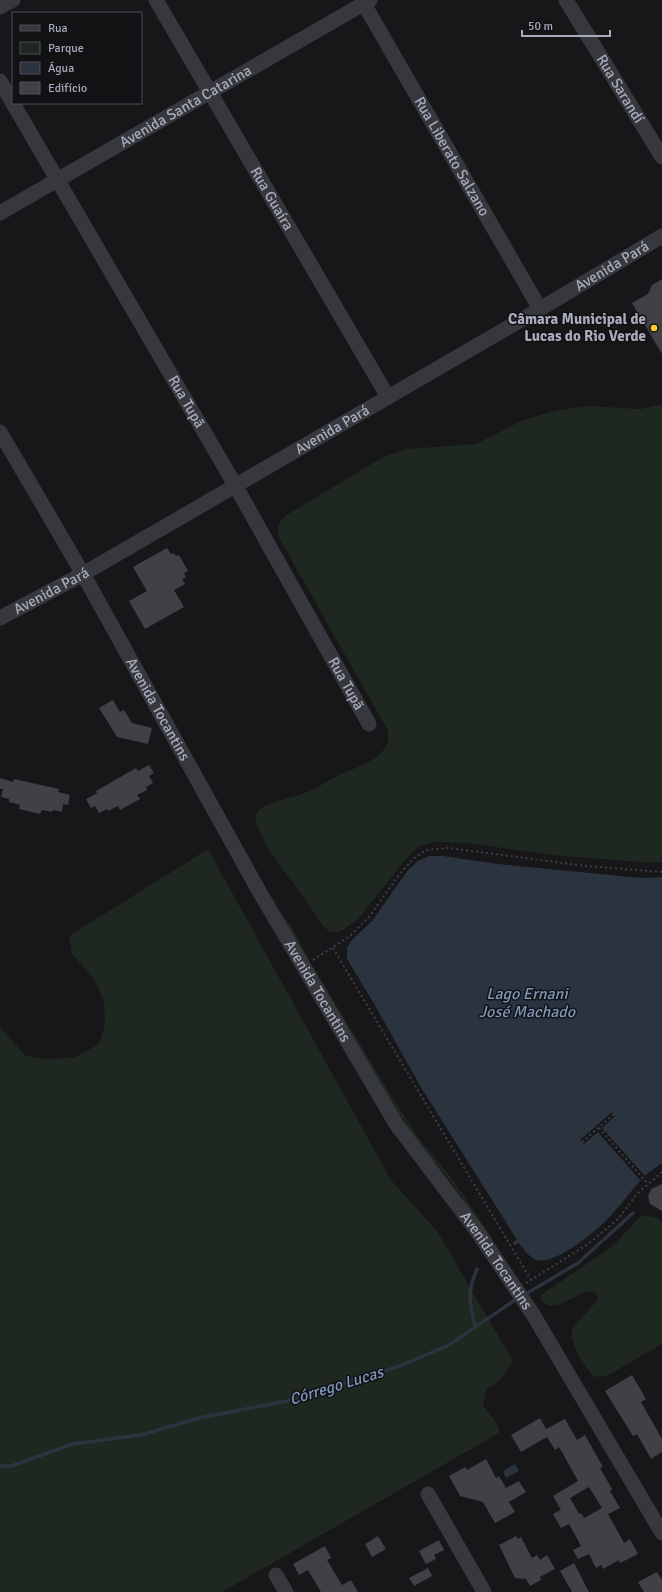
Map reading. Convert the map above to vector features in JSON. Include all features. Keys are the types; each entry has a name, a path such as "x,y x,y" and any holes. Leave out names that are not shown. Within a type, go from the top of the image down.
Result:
{"street":[{"path":"0,7 13,0"},
{"name":"Rua Guaíra","path":"156,0 388,397"},
{"name":"Rua Sarandí","path":"566,0 662,157"},
{"name":"Avenida Santa Catarina","path":"0,213 367,2"},
{"name":"Rua Liberato Salzano","path":"367,2 540,309"},
{"name":"Rua Tupã","path":"0,81 12,102"},
{"name":"Rua Tupã","path":"13,104 235,485 369,724"},
{"name":"Avenida Pará","path":"0,618 84,574 540,309 662,236"},
{"name":"Avenida Tocantins","path":"0,432 84,574 260,891 396,1124 477,1231 517,1289 662,1533"},
{"path":"428,1494 484,1592"},
{"path":"276,1575 286,1592"}],"path":[{"path":"303,966 350,936 369,917 412,859 426,850 449,848 586,866 662,872"},
{"path":"333,948 531,1280"},
{"path":"582,1142 614,1114"},
{"path":"599,1128 648,1184"},
{"path":"517,1289 588,1244 617,1220 637,1194 662,1172"}],"green space":[{"path":"662,404 662,862 651,863 552,855 467,843 435,842 418,847 407,858 358,919 340,932 330,932 322,924 272,854 258,829 256,815 268,804 309,791 372,760 386,747 388,739 387,729 279,538 278,529 281,521 285,516 383,457 407,449 476,444 523,420 558,410 587,406 641,409"},
{"path":"208,849 391,1180 437,1231 513,1361 503,1377 486,1390 483,1405 499,1427 499,1433 222,1592 0,1592 0,1027 26,1056 48,1059 75,1057 99,1044 105,1024 104,1003 95,980 72,954 69,936"},
{"path":"281,914 292,927 309,960 395,1102 421,1141 453,1180 491,1236 496,1249 451,1182 418,1142 392,1104"},
{"path":"643,1215 655,1217 662,1221 662,1344 607,1376 596,1377 590,1373 577,1353 572,1339 572,1328 595,1303 598,1297 594,1292 589,1292 558,1304 551,1305 544,1303 541,1300 541,1295 613,1246"}],"water":[{"name":"Lago Ernani José Machado","path":"429,856 443,856 498,864 641,878 662,877 662,1163 643,1177 620,1205 589,1236 555,1257 545,1260 537,1260 532,1258 521,1246 422,1089 347,959 347,948 351,941 372,921 408,870 418,861"},
{"path":"515,1464 519,1471 506,1478 503,1471"}],"pier":[{"path":"612,1112 615,1116 602,1128 645,1176 640,1180 598,1132 584,1144 580,1140"}],"building":[{"name":"Câmara Municipal de Lucas do Rio Verde","path":"662,279 662,354 632,303 648,294 652,285"},
{"path":"167,548 171,554 174,553 176,556 179,555 188,571 184,573 186,577 182,579 185,584 174,590 184,607 145,629 129,601 147,591 133,567"},
{"path":"113,700 120,712 124,710 132,723 152,728 148,744 117,737 99,708"},
{"path":"149,765 154,773 149,776 153,783 146,787 147,790 137,795 140,799 120,810 118,806 108,811 107,809 99,813 95,806 91,808 86,799 97,793 96,791 136,768 138,771"},
{"path":"0,778 13,782 14,779 59,789 58,792 70,795 68,805 63,804 62,812 42,810 40,814 19,809 20,805 9,802 9,799 1,797 3,789 0,789"},
{"path":"662,1184 662,1211 650,1204 648,1196 651,1189"},
{"path":"632,1375 646,1399 641,1402 662,1439 662,1452 651,1459 637,1434 633,1436 605,1391"},
{"path":"540,1418 546,1429 565,1419 577,1440 585,1435 603,1467 600,1468 612,1489 610,1491 620,1508 608,1514 624,1543 630,1539 638,1554 620,1563 619,1560 603,1569 601,1565 596,1568 589,1554 578,1559 573,1550 581,1546 569,1524 561,1528 553,1514 561,1510 553,1496 578,1481 559,1447 555,1450 547,1437 521,1452 511,1435","holes":["589,1487 602,1508 584,1518 581,1513 579,1514 570,1498"]},
{"path":"486,1459 496,1478 499,1476 506,1488 519,1481 526,1492 509,1502 515,1512 495,1523 483,1502 460,1496 449,1476 465,1467 467,1470"},
{"path":"378,1536 386,1549 372,1557 365,1544"},
{"path":"516,1536 518,1539 521,1537 532,1558 537,1555 540,1560 547,1555 555,1569 540,1577 541,1580 530,1586 526,1579 515,1578 499,1545"},
{"path":"439,1540 444,1550 434,1555 436,1559 426,1564 419,1551"},
{"path":"325,1546 331,1558 327,1560 342,1585 351,1580 358,1592 321,1592 308,1570 299,1575 293,1564"},
{"path":"574,1563 589,1592 572,1592 560,1571"},
{"path":"428,1568 432,1576 414,1586 409,1578"},
{"path":"657,1572 662,1580 662,1592 644,1592 638,1582"}],"waterway":[{"name":"Córrego Lucas","path":"524,1295 578,1263 633,1213"},
{"path":"475,1326 471,1310 470,1291 477,1269"},
{"name":"Córrego Lucas","path":"0,1466 11,1466 73,1444 141,1435 199,1418 287,1401 400,1366 449,1345 518,1298"}],"place":[{"name":"Câmara Municipal de Lucas do Rio Verde","path":"654,328"}]}
